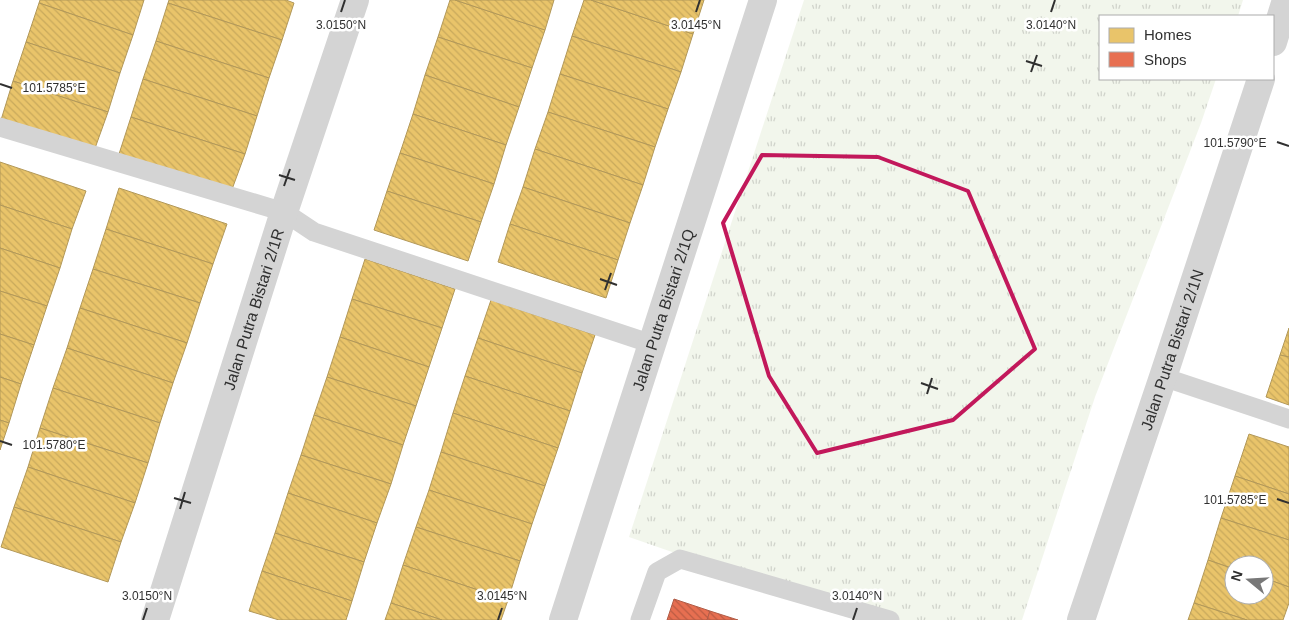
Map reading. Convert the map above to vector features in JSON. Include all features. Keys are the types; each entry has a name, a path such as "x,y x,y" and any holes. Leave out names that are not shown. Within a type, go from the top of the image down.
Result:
{"street":[{"name":"Jalan Putra Bistari 2/1R","path":"155,620 284,212 355,0"},
{"name":"Jalan Putra Bistari 2/1Q","path":"563,620 763,0"},
{"path":"1274,39 1286,0"},
{"name":"Jalan Putra Bistari 2/1N","path":"1081,620 1261,80"}],"lane":[{"path":"0,127 284,212 314,232 652,344"},
{"path":"1163,377 1289,419"},
{"path":"640,620 657,572 680,558 890,620"}],"highlighted area":[{"path":"762,155 878,157 968,191 1035,349 953,420 817,453 769,376 723,223"}],"green space":[{"path":"804,0 1243,0 1238,15 1099,15 1099,80 1216,80 1201,123 1095,397 1022,620 868,620 629,537"}],"building: Homes":[{"path":"40,0 144,0 133,35 39,3"},
{"path":"169,0 286,0 294,3 282,40 168,3"},
{"path":"450,0 455,0 545,30 532,68 438,37"},
{"path":"455,0 554,0 545,30"},
{"path":"584,0 591,0 693,34 681,72 572,36"},
{"path":"591,0 704,0 693,34"},
{"path":"39,3 133,35 120,73 26,42"},
{"path":"168,3 282,40 269,78 156,41"},
{"path":"572,36 681,72 668,109 560,74"},
{"path":"438,37 532,68 519,107 425,75"},
{"path":"156,41 269,78 257,116 143,79"},
{"path":"26,42 120,73 108,112 13,81"},
{"path":"560,74 668,109 655,147 548,112"},
{"path":"425,75 519,107 506,145 413,114"},
{"path":"143,79 257,116 245,154 131,117"},
{"path":"13,81 108,112 94,151 1,120"},
{"path":"548,112 655,147 643,185 535,149"},
{"path":"413,114 506,145 494,184 400,153"},
{"path":"131,117 245,154 231,192 119,154"},
{"path":"535,149 643,185 630,223 523,187"},
{"path":"400,153 494,184 481,222 387,191"},
{"path":"0,162 86,191 72,229 0,205"},
{"path":"523,187 630,223 618,260 510,224"},
{"path":"119,188 227,224 213,264 106,229"},
{"path":"387,191 481,222 468,261 374,230"},
{"path":"0,205 72,229 60,268 0,248"},
{"path":"510,224 618,260 606,298 498,262"},
{"path":"106,229 213,264 200,303 93,269"},
{"path":"0,248 60,268 47,306 0,291"},
{"path":"365,259 455,289 442,328 352,299"},
{"path":"93,269 200,303 187,343 80,308"},
{"path":"0,291 47,306 34,345 0,334"},
{"path":"352,299 442,328 429,367 340,337"},
{"path":"491,300 595,335 582,373 478,338"},
{"path":"80,308 187,343 173,383 67,348"},
{"path":"1289,328 1289,357 1280,355"},
{"path":"0,334 34,345 21,384 0,377"},
{"path":"340,337 429,367 416,406 327,377"},
{"path":"478,338 582,373 570,411 465,376"},
{"path":"67,348 173,383 160,423 53,388"},
{"path":"1280,355 1289,357 1289,405 1266,397"},
{"path":"465,376 570,411 558,448 453,413"},
{"path":"0,377 21,384 9,423 0,420"},
{"path":"327,377 416,406 403,445 314,415"},
{"path":"53,388 160,423 148,463 40,428"},
{"path":"453,413 558,448 545,486 441,452"},
{"path":"314,415 403,445 391,484 301,455"},
{"path":"0,420 9,423 0,450"},
{"path":"40,428 148,463 135,503 28,467"},
{"path":"1249,434 1289,447 1289,494 1235,476"},
{"path":"441,452 545,486 532,524 429,490"},
{"path":"301,455 391,484 377,523 288,493"},
{"path":"28,467 135,503 121,542 14,507"},
{"path":"1235,476 1289,494 1289,540 1221,518"},
{"path":"429,490 532,524 520,561 416,527"},
{"path":"288,493 377,523 364,562 275,533"},
{"path":"14,507 121,542 108,582 1,547"},
{"path":"1221,518 1289,540 1289,587 1274,582 1274,555 1224,555 1224,566 1208,560"},
{"path":"416,527 520,561 508,600 403,565"},
{"path":"275,533 364,562 352,601 262,571"},
{"path":"1208,560 1224,566 1224,605 1274,605 1274,582 1289,587 1289,603 1283,620 1247,620 1194,603"},
{"path":"403,565 508,600 501,620 442,620 391,603"},
{"path":"262,571 352,601 346,620 279,620 249,611"},
{"path":"391,603 442,620 385,620"},
{"path":"1194,603 1247,620 1188,620"}],"building: Shops":[{"path":"674,599 710,611 707,620 667,620"},
{"path":"710,611 738,620 707,620"}]}
